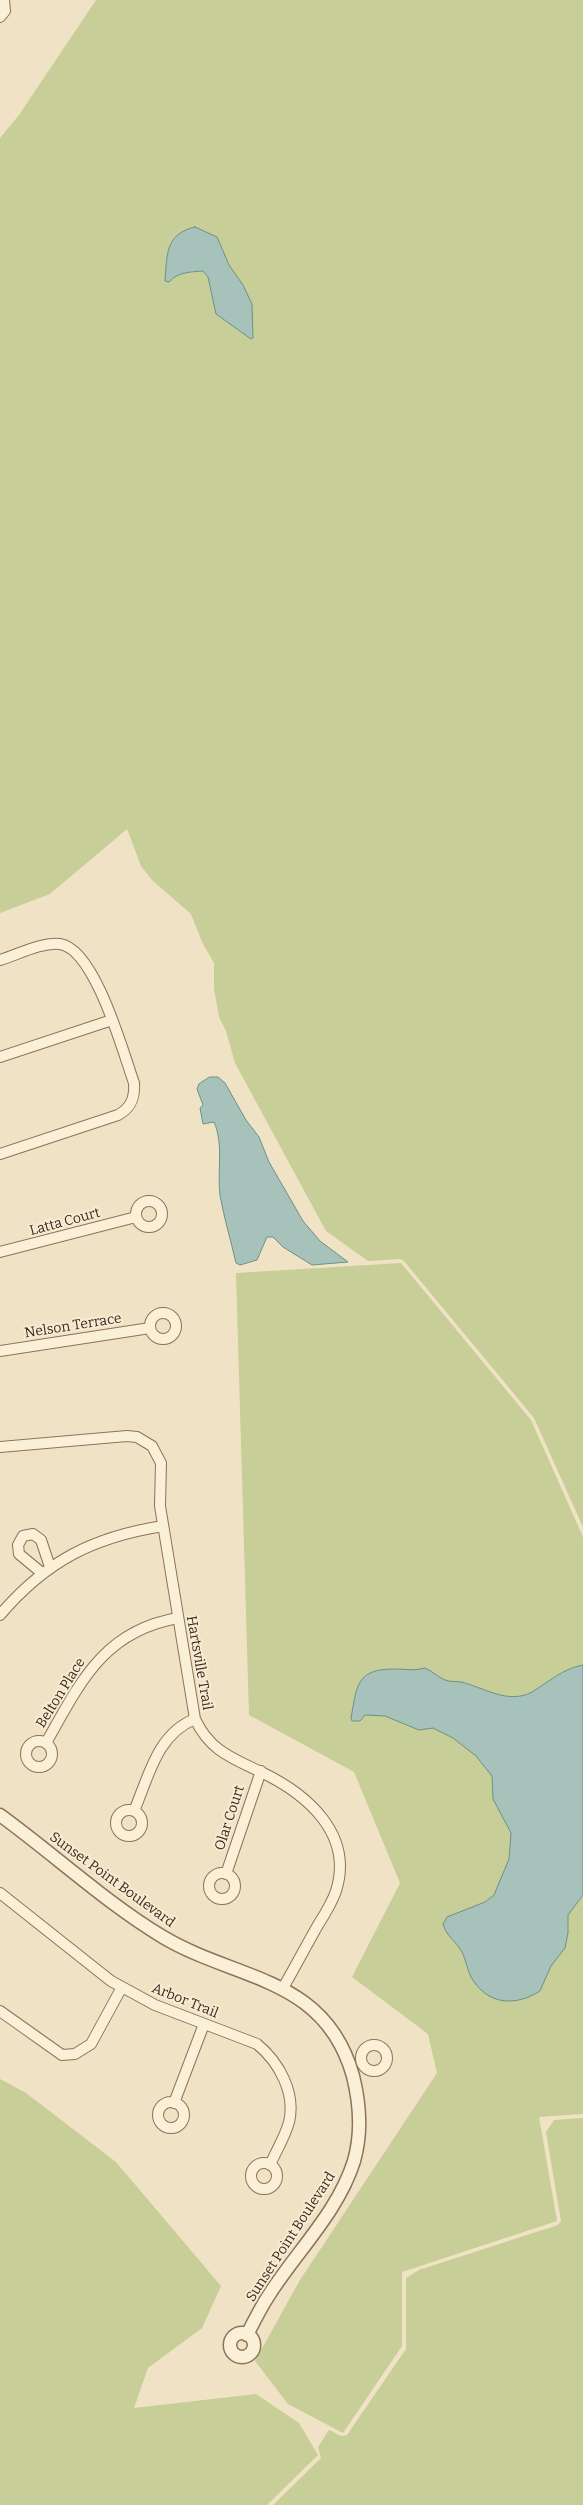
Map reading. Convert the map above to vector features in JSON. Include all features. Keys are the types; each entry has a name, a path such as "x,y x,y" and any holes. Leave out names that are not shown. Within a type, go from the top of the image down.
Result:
{"street":[{"path":"0,17 5,11 4,0"},
{"path":"0,960 50,944 68,947 75,952 88,969 112,1020 134,1083 135,1093 124,1112 107,1120 0,1154"},
{"path":"0,1057 112,1020"},
{"name":"Latta Court","path":"0,1252 136,1217"},
{"name":"Nelson Terrace","path":"0,1351 150,1328"},
{"name":"Hartsville Trail","path":"0,1447 127,1436 145,1440 152,1446 161,1463 159,1489 163,1526 195,1719 202,1734 218,1750 291,1787 321,1814 335,1837 339,1851 340,1867 336,1892 283,1988"},
{"path":"0,1615 46,1570 84,1548 115,1536 163,1526"},
{"name":"Belton Place","path":"46,1743 76,1690 101,1656 131,1634 163,1621 178,1618"},
{"path":"134,1811 163,1743 176,1728 195,1719"},
{"name":"Olar Court","path":"226,1874 261,1772"},
{"name":"Sunset Point Boulevard","path":"0,1815 165,1938 205,1957 283,1988 307,2004 322,2018 342,2048 356,2063 360,2120 354,2160 348,2178 332,2205 268,2296 247,2334"},
{"name":"Arbor Trail","path":"0,1893 112,1982 154,2005 257,2044 269,2054 278,2066 290,2096 289,2120 270,2165"},
{"path":"0,2011 62,2055 75,2054 91,2044 122,1987"},
{"path":"174,2103 204,2024"}],"green space":[{"path":"96,0 583,0 583,1527 534,1418 404,1261 400,1259 368,1261 326,1231 235,1063 226,1031 219,1017 214,989 214,963 202,942 191,914 152,880 141,866 127,829 50,894 0,913 0,138 19,115"},
{"path":"401,1263 531,1420 583,1537 583,2114 539,2117 557,2221 402,2272 402,2346 343,2433 288,2404 255,2361 300,2280 437,2073 428,2034 352,1977 400,1883 354,1772 249,1715 236,1273"},
{"path":"0,2079 26,2093 116,2162 221,2286 202,2328 148,2368 134,2408 256,2394 299,2423 318,2455 267,2505 0,2505"},
{"path":"583,2118 583,2505 273,2505 321,2458 318,2447 329,2430 341,2436 347,2435 406,2349 406,2278 419,2270 558,2225 561,2221 546,2132 554,2120"}],"water":[{"path":"195,227 217,237 229,265 243,285 252,304 253,338 251,339 216,314 208,277 203,271 184,273 176,276 169,282 165,281 167,254 173,240 185,230"},
{"path":"210,1077 218,1077 225,1083 246,1120 259,1137 269,1162 303,1221 320,1241 348,1262 312,1265 283,1247 273,1237 267,1237 257,1260 240,1265 236,1263 220,1195 220,1149 217,1131 214,1122 203,1124 200,1108 203,1105 197,1089 199,1084"},
{"path":"583,1665 583,1895 568,1915 568,1933 565,1948 551,1966 540,1991 521,2000 511,2001 493,1998 485,1993 471,1977 462,1952 446,1932 443,1924 447,1917 485,1902 494,1895 509,1859 511,1833 493,1799 492,1776 476,1756 453,1738 433,1728 419,1730 385,1716 365,1715 360,1721 352,1721 357,1688 365,1676 372,1672 425,1668 447,1681 461,1682 496,1694 514,1697 532,1692 562,1672"}]}
